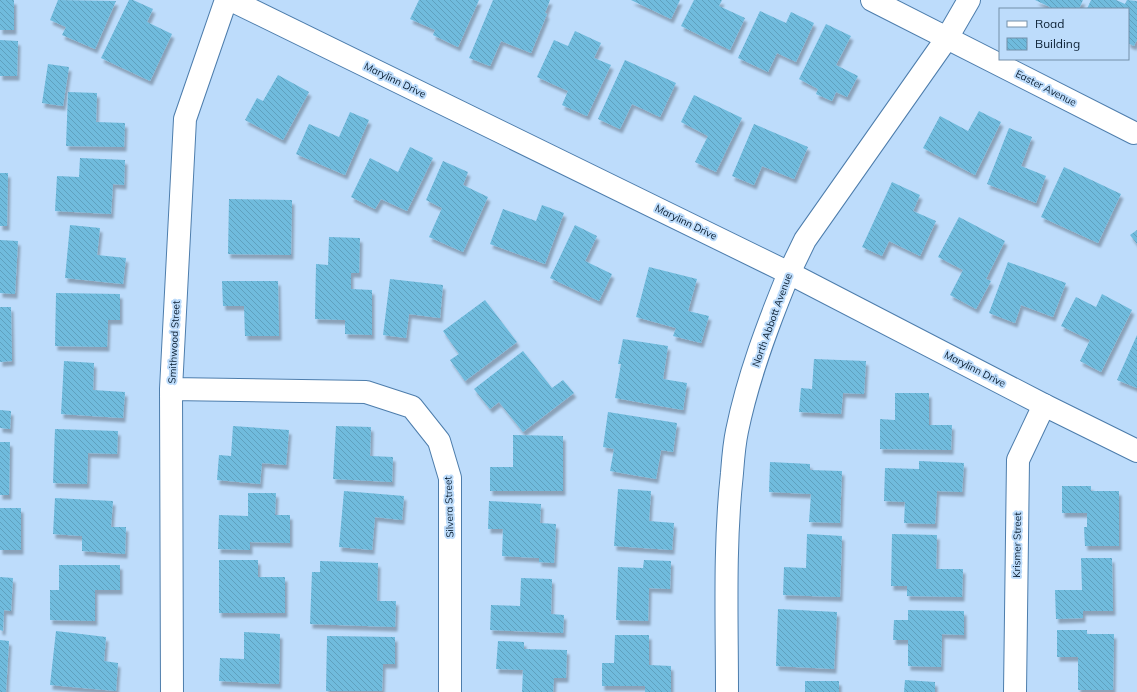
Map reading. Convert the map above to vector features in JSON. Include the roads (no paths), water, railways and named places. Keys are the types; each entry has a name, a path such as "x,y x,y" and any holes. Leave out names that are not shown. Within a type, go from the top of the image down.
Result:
{"street":[{"name":"Smithwood Street","path":"172,692 171,389 185,119 226,0"},
{"name":"Marylinn Drive","path":"231,0 789,273 1044,405 1137,451"},
{"name":"Easter Avenue","path":"872,0 1134,133"},
{"name":"North Abbott Avenue","path":"727,692 728,534 730,491 736,433 747,388 773,311 805,240 947,38 969,0"},
{"name":"Silvera Street","path":"171,389 366,392 412,407 439,441 450,478 450,692"},
{"name":"Krismer Street","path":"1015,692 1018,460 1044,405"}]}
